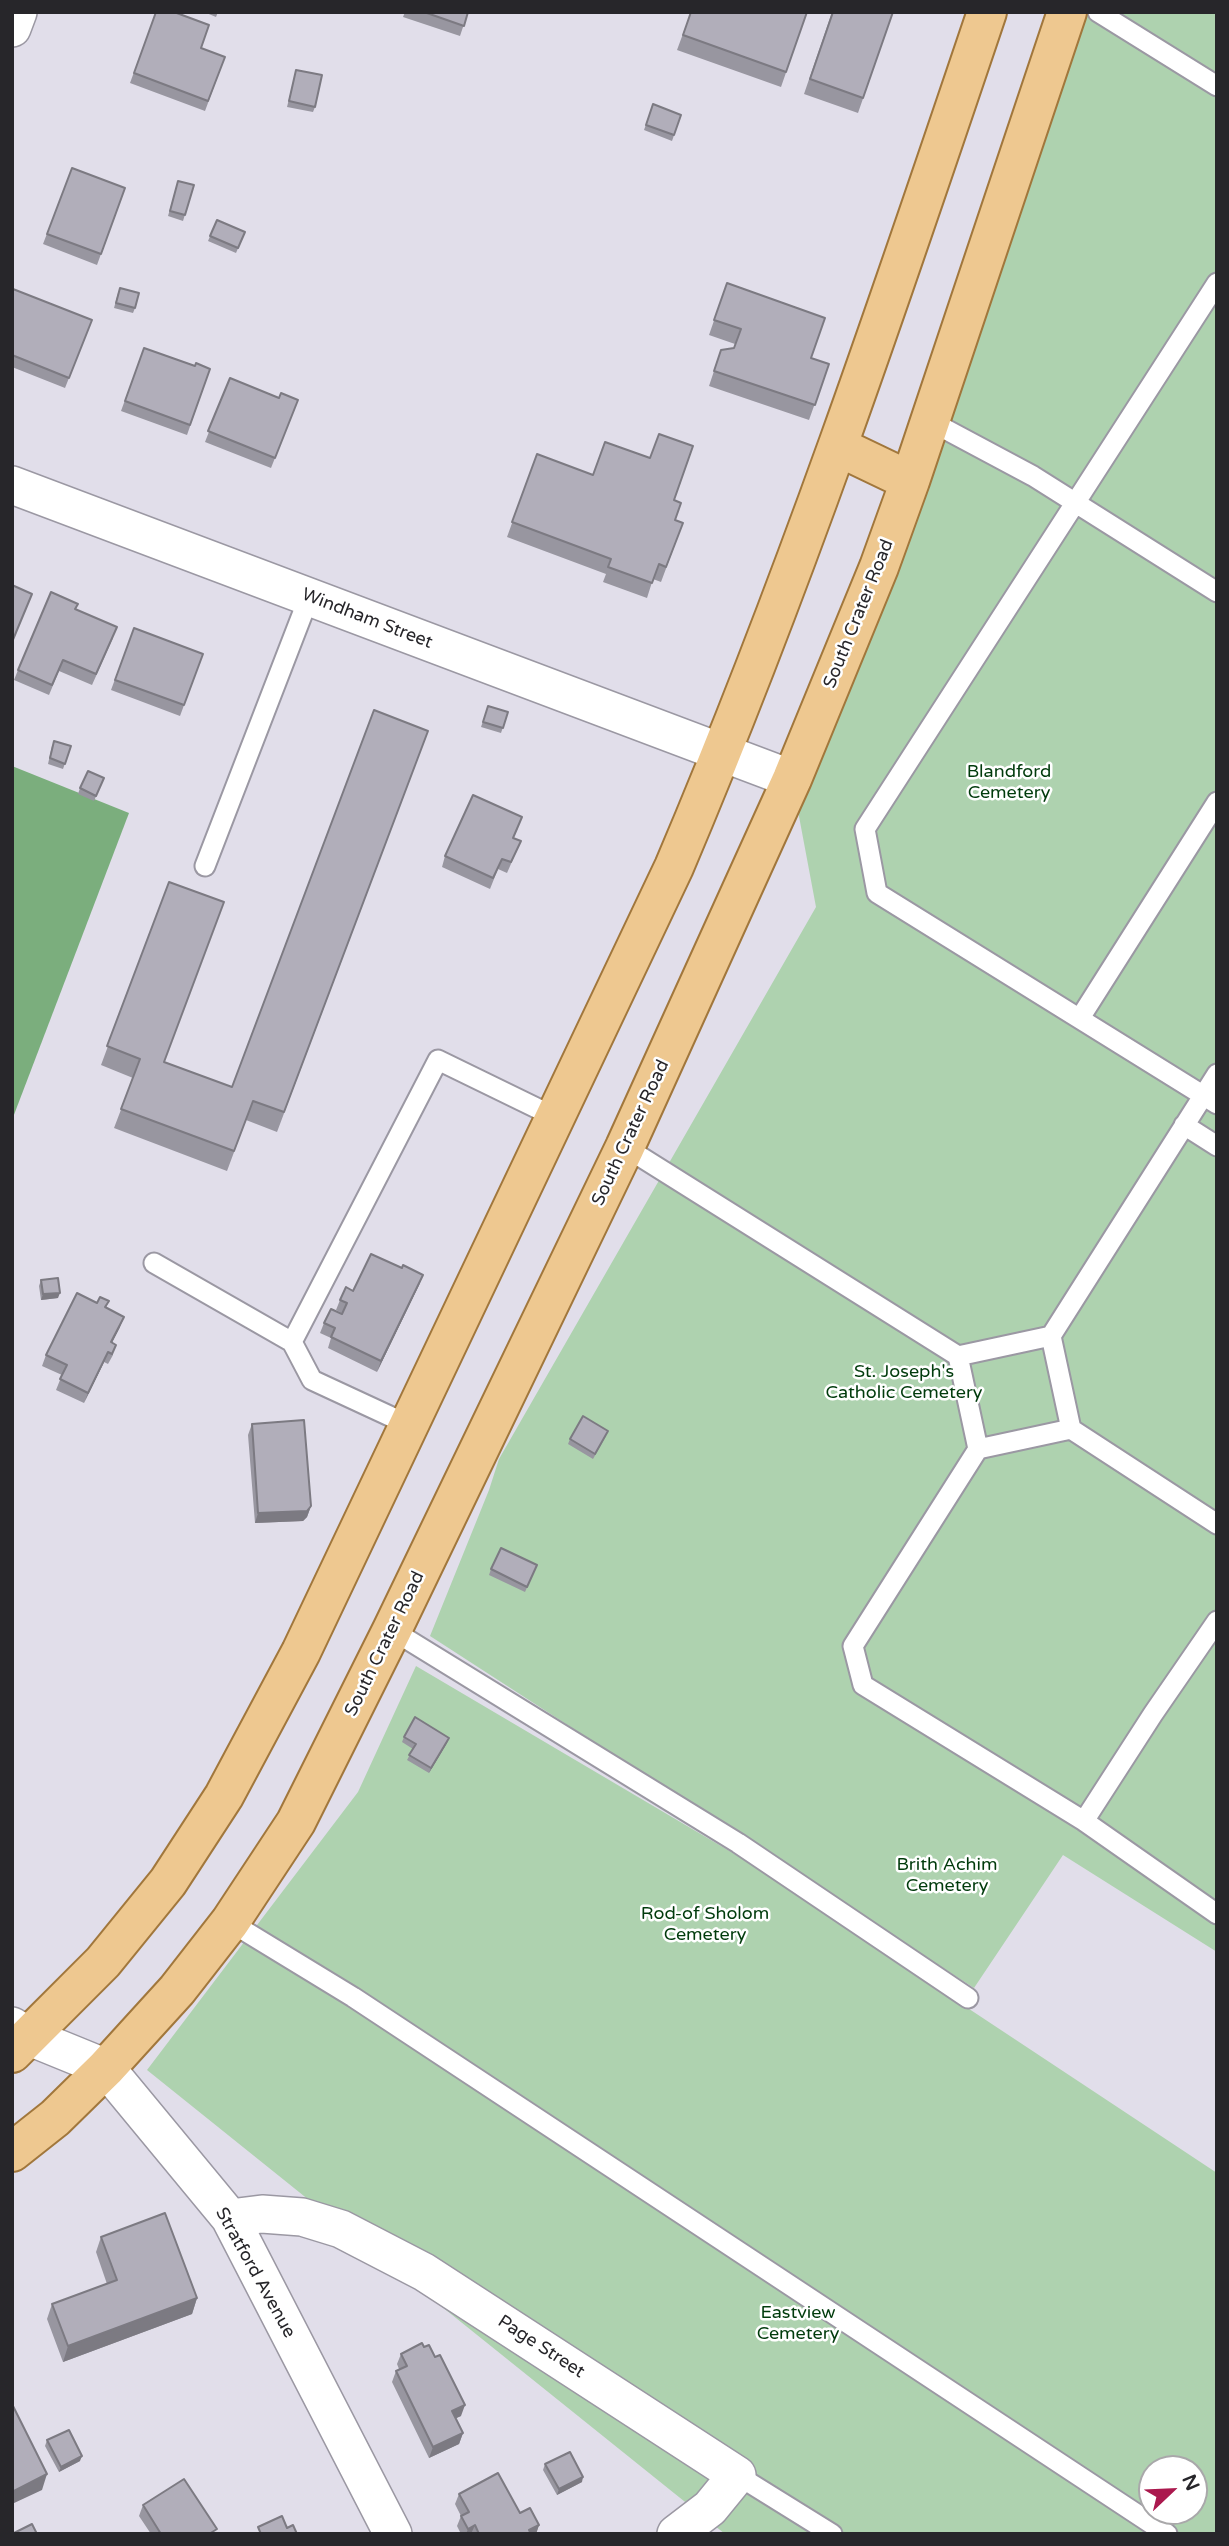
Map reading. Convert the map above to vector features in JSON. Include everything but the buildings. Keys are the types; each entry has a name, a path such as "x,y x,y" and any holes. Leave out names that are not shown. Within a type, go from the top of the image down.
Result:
{"main road":[{"path":"18,2039 103,1962 168,1882 224,1796 301,1652 674,867 723,753 839,447 987,12"},
{"name":"South Crater Road","path":"12,2152 55,2118 106,2068 177,1990 230,1922 296,1822 392,1630 625,1147 792,779 879,566 910,481 1067,12"},
{"path":"839,447 910,481"}],"street":[{"path":"12,28 18,12"},
{"name":"Windham Street","path":"12,485 792,779"},
{"name":"Stratford Avenue","path":"18,2039 106,2068 230,2218 393,2534"},
{"name":"Page Street","path":"230,2218 261,2214 302,2217 341,2229 424,2272 737,2475"},
{"path":"676,2534 710,2508 737,2475"}],"lane":[{"path":"1098,12 1217,86"},
{"path":"1210,1100 877,893 865,829 1217,283"},
{"path":"930,421 1033,476 1217,592"},
{"path":"205,866 309,597"},
{"path":"1080,1018 1217,802"},
{"path":"292,1342 438,1060 555,1117"},
{"path":"1217,1074 1210,1100 1184,1125 1051,1336 1071,1429 1217,1524"},
{"path":"1184,1125 1217,1146"},
{"path":"625,1147 958,1356 1051,1336"},
{"path":"153,1263 292,1342 312,1380 409,1425"},
{"path":"958,1356 978,1450 853,1646 863,1685 1084,1821 1217,1914"},
{"path":"978,1450 1071,1429"},
{"path":"1084,1821 1217,1621"},
{"path":"392,1630 738,1843 968,1998"},
{"path":"230,1922 353,1997 1167,2534"},
{"name":"Page Street","path":"737,2475 832,2534"}],"green space":[{"path":"1049,12 1217,12 1217,1952 1063,1855 974,1988 430,1636 499,1459 816,907 792,779"},
{"path":"12,766 129,813 12,1120"},
{"name":"Eastview Cemetery","path":"416,1666 738,1856 1217,2173 1217,2534 725,2534 147,2070 358,1792"}],"park label":[{"name":"Blandford Cemetery","path":"1009,782"},
{"name":"St. Joseph's Catholic Cemetery","path":"904,1382"},
{"name":"Brith Achim Cemetery","path":"947,1875"},
{"name":"Rod-of Sholom Cemetery","path":"705,1924"}]}
